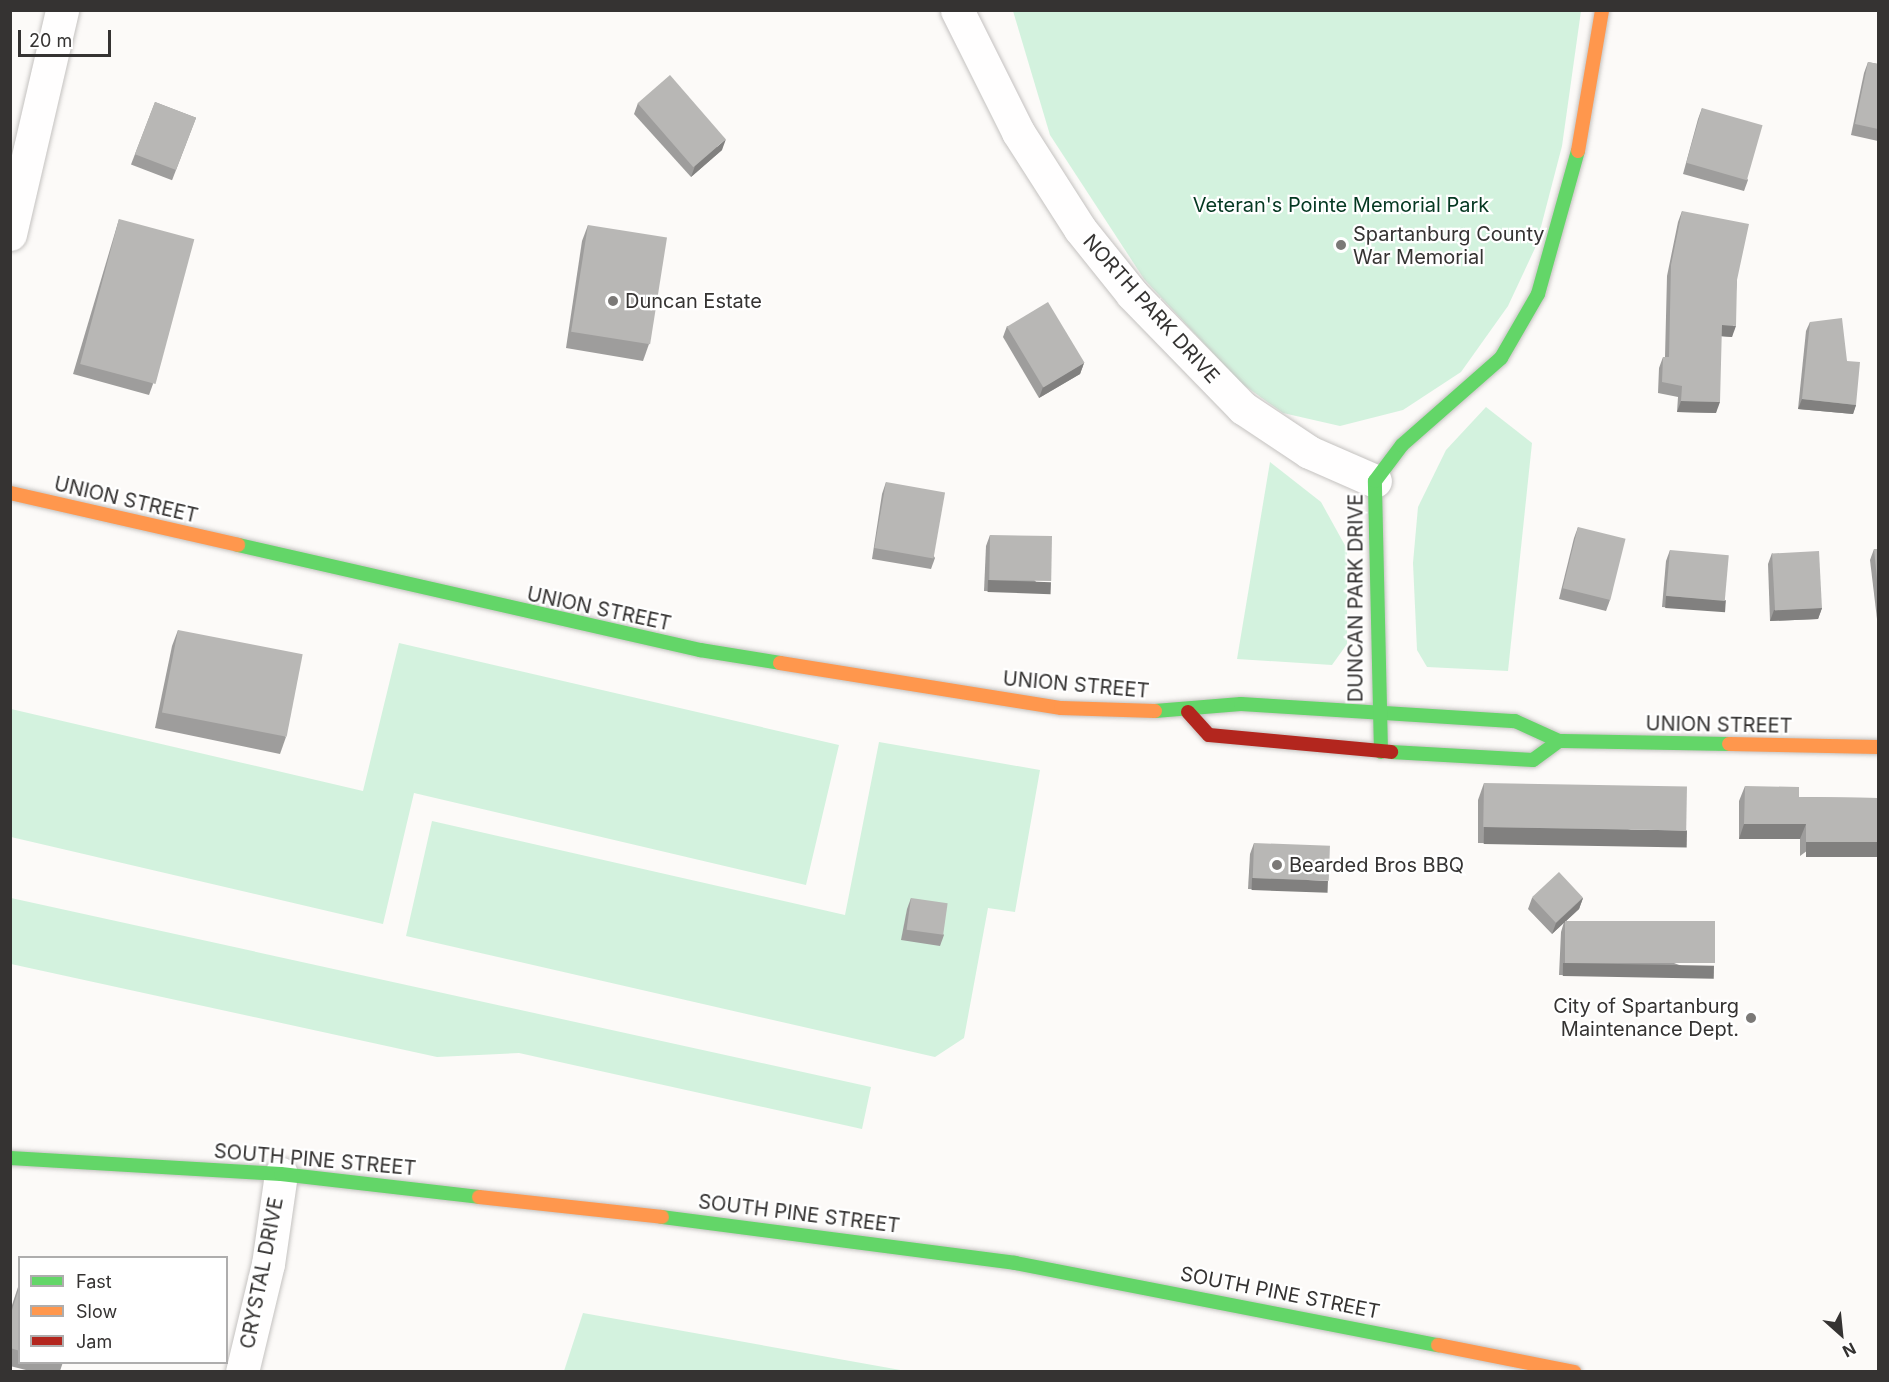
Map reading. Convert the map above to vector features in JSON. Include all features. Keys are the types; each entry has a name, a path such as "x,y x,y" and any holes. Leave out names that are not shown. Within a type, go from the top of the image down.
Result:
{"main road":[{"name":"DUNCAN PARK DRIVE","path":"1381,752 1376,713 1375,480 1402,445 1501,358 1538,294 1579,146 1602,10"},
{"name":"UNION STREET","path":"10,493 700,651 1061,708 1188,712 1241,704 1515,721 1559,741 1878,747"},
{"path":"1188,712 1209,735 1381,752 1533,760 1559,741"},
{"name":"SOUTH PINE STREET","path":"10,1158 280,1174 589,1207 1015,1263 1574,1371"}],"street":[{"path":"10,234 62,10"},
{"name":"NORTH PARK DRIVE","path":"957,10 1018,132 1080,229 1132,294 1244,408 1309,452 1375,480"},
{"name":"CRYSTAL DRIVE","path":"242,1371 266,1274 280,1174"}],"green space":[{"name":"Veteran's Pointe Memorial Park","path":"1013,11 1581,11 1562,146 1536,246 1508,306 1461,372 1403,410 1340,426 1283,413 1241,383 1144,279 1050,135"},
{"path":"1486,407 1532,443 1508,671 1427,667 1417,650 1413,563 1418,507 1446,450"},
{"path":"1270,462 1321,502 1347,549 1347,644 1332,665 1237,659"},
{"path":"399,643 839,745 806,885 414,793 383,924 11,837 11,709 363,791"},
{"path":"879,742 1040,770 1015,912 988,908 964,1038 935,1057 406,936 432,821 845,915"},
{"path":"11,898 871,1087 862,1129 519,1053 437,1057 11,964"},
{"path":"583,1313 906,1371 564,1371"}],"building":[{"path":"1868,62 1878,64 1878,129 1855,124"},
{"path":"670,75 726,139 693,167 638,103"},
{"path":"155,102 196,118 176,170 135,154"},
{"path":"1702,108 1763,125 1747,180 1686,163"},
{"path":"1682,211 1749,224 1737,280 1736,326 1722,325 1720,402 1681,401 1682,386 1662,382 1663,357 1669,357 1671,265"},
{"path":"119,219 194,239 156,384 80,364"},
{"name":"Duncan Estate","path":"588,225 667,238 650,344 571,332"},
{"path":"1048,302 1085,363 1043,388 1007,327"},
{"path":"1842,318 1847,361 1860,362 1856,405 1802,399 1810,322"},
{"path":"886,482 945,492 933,558 874,548"},
{"path":"1578,527 1626,539 1610,600 1563,588"},
{"path":"990,535 1052,536 1051,581 989,580"},
{"path":"1874,549 1878,549 1878,589"},
{"path":"1670,550 1729,555 1725,601 1666,596"},
{"path":"1819,551 1822,608 1775,610 1772,553"},
{"path":"178,630 303,654 287,737 162,712"},
{"path":"1484,783 1687,787 1686,831 1483,827"},
{"path":"1745,786 1799,787 1799,797 1878,798 1878,842 1806,842 1806,824 1744,824"},
{"path":"1254,843 1330,846 1329,881 1253,878"},
{"path":"1559,872 1583,898 1556,923 1532,897"},
{"path":"911,898 948,903 943,935 907,930"},
{"path":"1565,921 1715,921 1715,963 1565,963"},
{"path":"18,1291 18,1350 10,1348 10,1316"}],"traffic: fast":[{"path":"1381,752 1375,481 1402,445 1501,358 1538,294 1578,151"},
{"path":"238,545 700,650 780,663"},
{"path":"1155,711 1241,704 1515,721 1559,741 1729,744"},
{"path":"1391,752 1533,760 1559,741"},
{"path":"10,1158 281,1174 479,1197"},
{"path":"662,1217 1015,1263 1438,1345"}],"traffic: slow":[{"path":"1578,151 1602,10"},
{"path":"10,493 238,545"},
{"path":"780,663 1061,708 1155,711"},
{"path":"1729,744 1878,747"},
{"path":"479,1197 662,1217"},
{"path":"1438,1345 1574,1372"}],"traffic: jam":[{"path":"1188,712 1209,735 1391,752"}],"place":[{"name":"Spartanburg County War Memorial","path":"1341,245"},
{"name":"Duncan Estate","path":"613,301"},
{"name":"Bearded Bros BBQ","path":"1277,865"},
{"name":"City of Spartanburg Maintenance Dept.","path":"1751,1018"}]}
